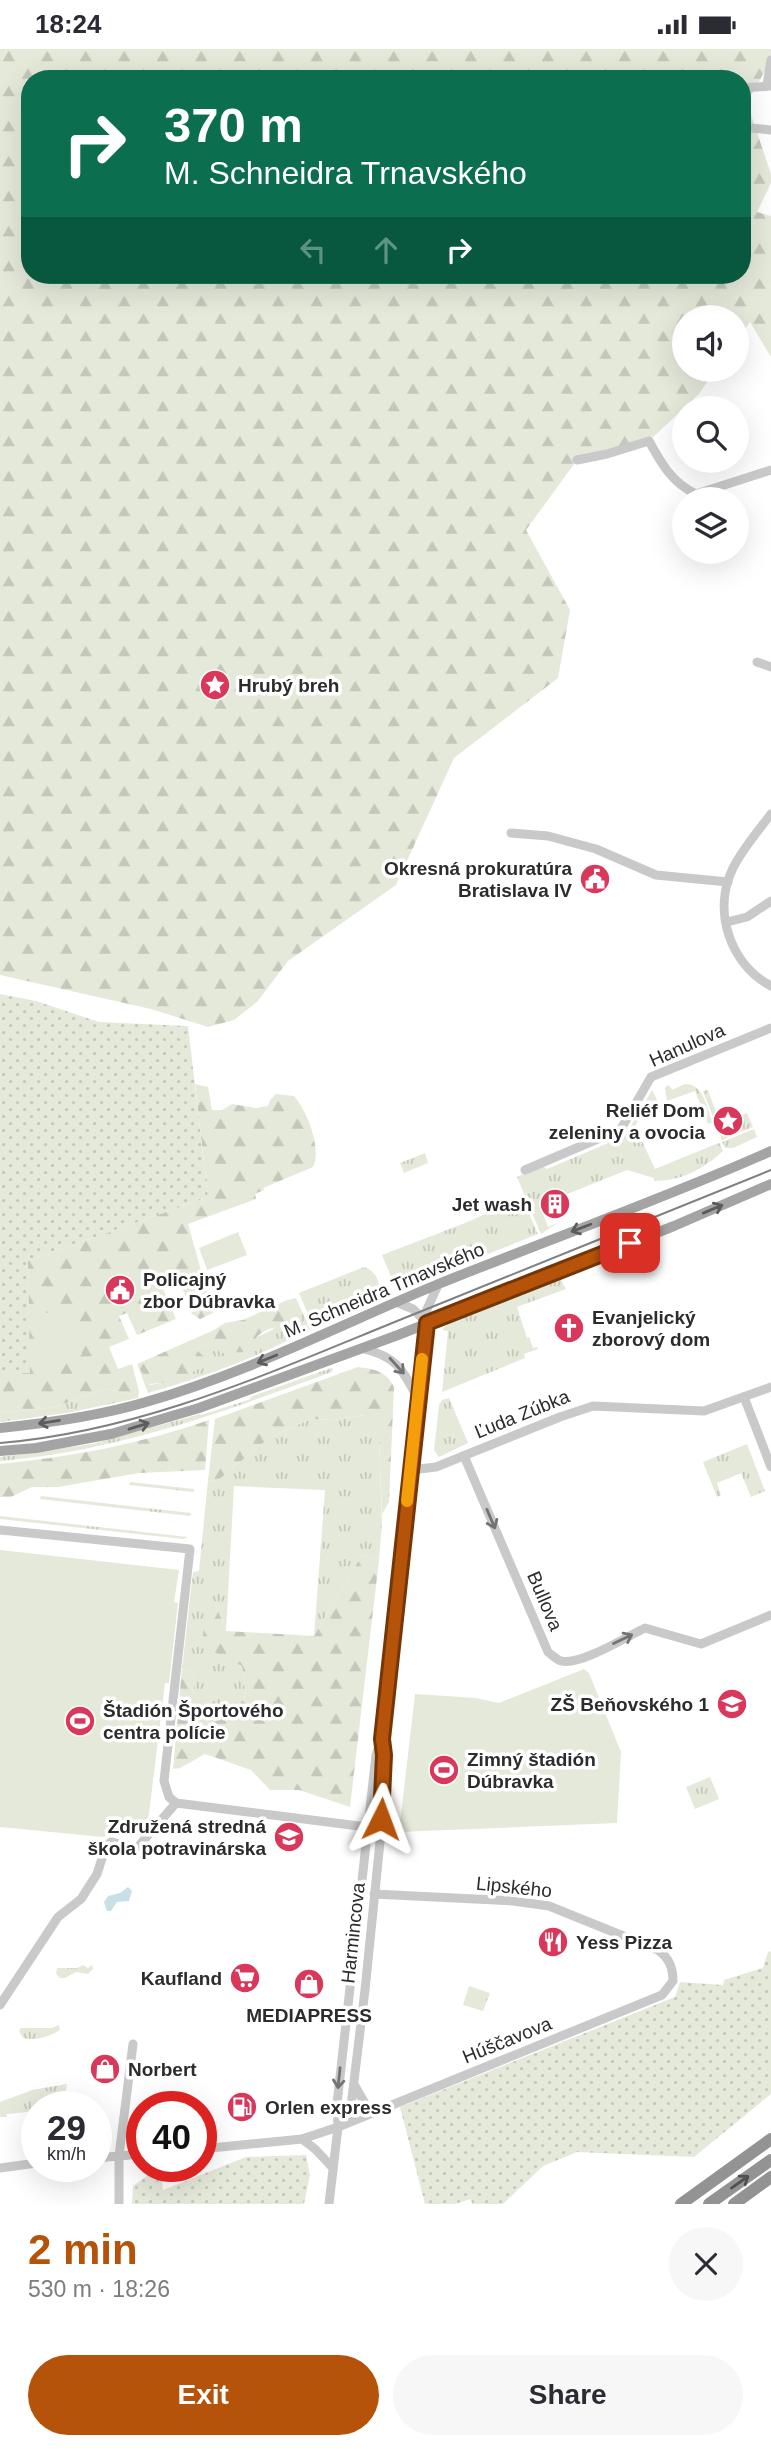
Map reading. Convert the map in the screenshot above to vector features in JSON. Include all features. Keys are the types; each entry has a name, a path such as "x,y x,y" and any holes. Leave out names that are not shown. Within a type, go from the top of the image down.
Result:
{"highway":[{"path":"681,2204 771,2139"},
{"path":"709,2204 771,2160"},
{"path":"734,2204 771,2177"}],"main road":[{"name":"M. Schneidra Trnavského","path":"0,1428 83,1417 158,1398 265,1360 396,1302 771,1151"},
{"path":"0,1451 75,1442 127,1430 199,1408 364,1349 674,1226 771,1184"}],"street":[{"path":"751,87 769,85 771,60"},
{"path":"751,128 771,130"},
{"path":"578,460 649,440 662,464 681,487 696,494 771,470"},
{"path":"757,662 771,667"},
{"path":"771,814 739,857 724,897 727,922 736,954 753,975 771,986"},
{"path":"511,833 548,836 596,849 664,876 728,882"},
{"path":"727,922 747,917 771,901"},
{"name":"Hanulova","path":"525,1170 621,1129 651,1077 771,1028"},
{"name":"Harmincova","path":"338,2127 351,2106 354,2083 381,1832 384,1755 382,1739 427,1309 438,1285"},
{"path":"396,1302 412,1309 427,1323"},
{"path":"364,1349 383,1353 393,1360 418,1399"},
{"name":"Ľuda Zúbka","path":"411,1470 436,1467 593,1406 705,1411 771,1387"},
{"path":"744,1397 771,1467"},
{"name":"Bullova","path":"464,1457 548,1652 560,1661 572,1662 585,1657 645,1628 701,1644 771,1615"},
{"path":"0,1530 190,1549 164,1781 169,1797 176,1803 367,1826 381,1832"},
{"name":"Harmincova","path":"329,2204 367,1826 376,1755 382,1739"},
{"path":"0,2005 58,1917 81,1899 96,1874 106,1846 111,1842 137,1848 176,1803"},
{"name":"Lipského","path":"374,1894 513,1901 549,1906 658,1950 666,1956 673,1971"},
{"name":"Húščavova","path":"217,2147 302,2139 338,2127 662,1995 673,1981 673,1971"},
{"path":"119,2204 119,2156 133,2044"},
{"path":"354,2083 367,2107 378,2111"},
{"path":"302,2139 333,2168"},
{"path":"112,2157 126,2155"},
{"path":"0,2168 21,2165"}],"green space":[{"path":"0,49 771,49 771,60 751,96 751,70 21,70 21,284 751,284 751,115 771,174 771,183 757,212 771,216 771,357 749,323 749,305 672,305 672,382 707,382 697,396 672,396 672,419 649,441 577,460 526,530 570,610 558,678 454,758 396,885 288,961 257,1002 234,1020 208,1027 151,1009 0,975"},
{"path":"0,994 36,1001 99,1022 188,1026 208,1197 28,1261 30,1373 0,1373"},
{"path":"195,1084 208,1087 212,1110 222,1110 232,1104 256,1108 268,1106 276,1094 294,1096 312,1130 316,1150 313,1167 263,1188 264,1190 255,1194 256,1199 188,1224 213,1313 200,1319 192,1314 177,1274 160,1282 176,1319 137,1335 127,1313 119,1316 129,1339 109,1347 118,1369 132,1364 139,1391 126,1393 104,1389 55,1407 0,1413 0,1373 29,1373 28,1261 208,1197"},
{"path":"685,1084 701,1092 712,1122 708,1124 695,1091 667,1101 665,1087 669,1085 672,1090"},
{"path":"652,1090 659,1104 644,1110 635,1126 655,1169 716,1144 720,1143 723,1151 700,1168 674,1179 654,1181 654,1178 627,1170 540,1205 548,1227 559,1222 541,1234 517,1177 542,1166 547,1169 625,1136"},
{"path":"708,1090 720,1124 747,1113 753,1127 722,1140 703,1091"},
{"path":"754,1129 757,1137 733,1148 725,1148 722,1142"},
{"path":"425,1153 428,1163 404,1173 400,1163"},
{"path":"522,1198 538,1234 413,1284 401,1287 394,1284 382,1255"},
{"path":"238,1232 247,1255 207,1270 199,1248"},
{"path":"364,1267 372,1271 377,1278 377,1295 312,1323 299,1293"},
{"path":"556,1278 561,1280 566,1289 517,1307 527,1338 529,1337 533,1348 538,1349 524,1354 525,1358 442,1392 448,1331 442,1330 455,1317"},
{"path":"296,1298 310,1329 231,1365 148,1393 137,1364 150,1385 167,1381 187,1368 199,1344 239,1342 268,1332 278,1325 292,1303 285,1301"},
{"path":"285,1301 292,1303 302,1320 295,1324 288,1323 286,1328 267,1330 253,1341 246,1352 221,1353 213,1345 199,1344 197,1350 205,1358 205,1364 186,1375 149,1384 137,1364 225,1323 243,1320"},
{"path":"75,1309 82,1355 38,1361 31,1315"},
{"path":"358,1367 379,1372 387,1377 394,1387 389,1502 382,1514 379,1437 364,1415 332,1420 310,1419 269,1438 216,1482 208,1480 215,1419"},
{"path":"331,1368 332,1372 169,1428 87,1448 0,1461 0,1457 92,1444 201,1415"},
{"path":"104,1389 126,1393 139,1391 138,1398 67,1413 0,1422 0,1413 55,1407"},
{"path":"449,1398 468,1443 439,1457 434,1450 439,1405 442,1400"},
{"path":"365,1415 379,1437 382,1523 379,1560 362,1555 314,1636 325,1490 234,1486 226,1631 215,1603 206,1603 242,1666 246,1696 228,1718 192,1704 195,1674 182,1669 193,1572 199,1571 208,1480 216,1482 269,1438 310,1419 332,1420"},
{"path":"209,1420 205,1470 139,1473 58,1487 32,1487 11,1497 0,1497 0,1464 106,1448"},
{"path":"747,1444 765,1491 751,1497 741,1473 717,1483 721,1495 717,1497 703,1462"},
{"path":"130,1482 194,1489 194,1492 129,1485"},
{"path":"41,1496 191,1513 190,1516 40,1499"},
{"path":"0,1516 188,1537 183,1539 0,1519"},
{"name":"Štadión Športového centra polície","path":"0,1550 179,1570 174,1602 178,1603 169,1683 165,1683 148,1822 132,1835 103,1837 0,1827"},
{"path":"362,1555 379,1560 350,1807 299,1790 270,1790 251,1770 205,1754 173,1769 182,1669 195,1674 193,1705 228,1718 246,1696 242,1666 202,1646 206,1603 215,1603 226,1631 314,1636"},
{"path":"584,1669 589,1673 621,1752 617,1823 399,1832 415,1694 476,1698 499,1703"},
{"path":"710,1777 719,1799 695,1809 686,1787"},
{"path":"771,1951 771,2094 694,2157 577,2152 543,2166 503,2204 472,2204 471,2199 455,2204 425,2204 400,2107 675,1997 680,1982 723,1985 724,1980 763,1968 768,1952"},
{"path":"83,1965 88,1968 92,1965 93,1969 88,1974 76,1972 65,1978 56,1974 57,1968 77,1968"},
{"path":"469,1986 490,1993 483,2011 463,2005"},
{"path":"59,2025 60,2030 37,2039 23,2038 19,2031 21,2028 52,2028"},
{"path":"67,2084 66,2091 29,2091"},
{"path":"21,2094 21,2113 0,2117 0,2102"},
{"path":"306,2155 310,2175 304,2204 132,2204 133,2186 139,2182 162,2182 163,2190 183,2182 217,2182 217,2169 246,2157"}],"water":[{"path":"128,1887 132,1891 129,1901 117,1902 111,1911 107,1911 104,1902 108,1896 120,1893"}],"tram line":[{"path":"0,1443 55,1436 108,1425 213,1394 771,1170"}],"slow traffic":[{"path":"407,1501 422,1359"}],"place":[{"name":"Hrubý breh","path":"215,685"},
{"name":"Okresná prokuratúra Bratislava IV","path":"595,879"},
{"name":"Reliéf Dom zeleniny a ovocia","path":"728,1121"},
{"name":"Jet wash","path":"555,1204"},
{"name":"Policajný zbor Dúbravka","path":"120,1290"},
{"name":"Evanjelický zborový dom","path":"569,1328"},
{"name":"ZŠ Beňovského 1","path":"732,1704"},
{"name":"Štadión Športového centra polície","path":"80,1721"},
{"name":"Zimný štadión Dúbravka","path":"444,1770"},
{"name":"Združená stredná škola potravinárska","path":"289,1837"},
{"name":"Yess Pizza","path":"553,1942"},
{"name":"Kaufland","path":"245,1978"},
{"name":"MEDIAPRESS","path":"309,1984"},
{"name":"Norbert","path":"105,2069"},
{"name":"Orlen express","path":"242,2107"}],"route":[{"path":"381,1819 384,1755 382,1739 427,1323 630,1243"}]}
